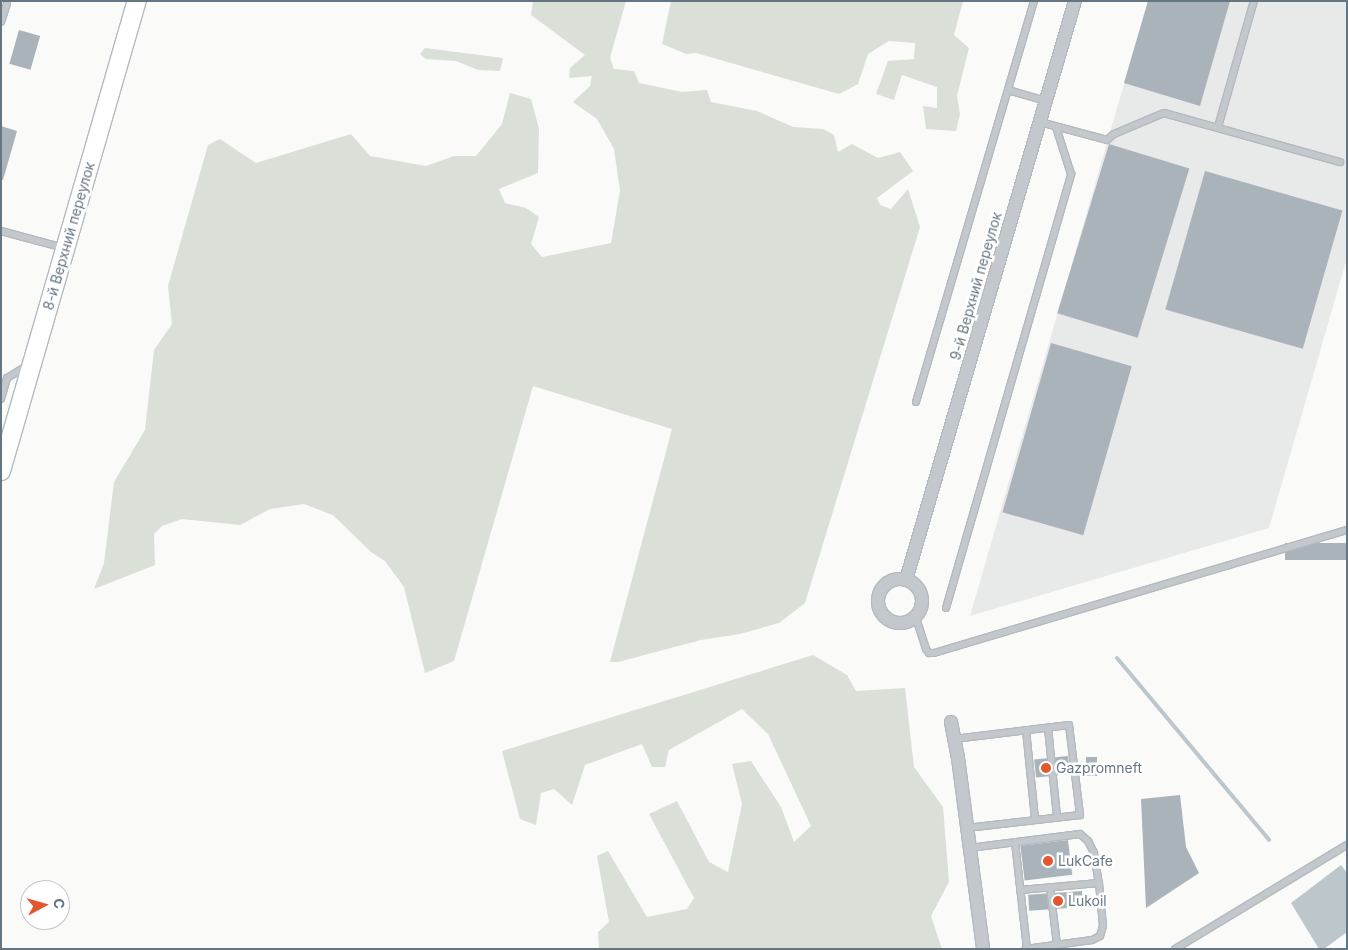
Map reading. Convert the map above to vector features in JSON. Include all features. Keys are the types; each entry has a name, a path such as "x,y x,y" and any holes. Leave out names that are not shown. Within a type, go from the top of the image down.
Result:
{"street":[{"name":"8-й Верхний переулок","path":"2,464 136,1"},
{"name":"9-й Верхний переулок","path":"906,580 1075,1"},
{"path":"897,579 906,580 914,584 920,592 923,601 921,610 916,618 908,623 899,624 890,622 882,616 878,607 878,598 881,589 888,582 897,579"},
{"path":"951,722 984,949"}],"lane":[{"path":"916,402 1034,1"},
{"path":"1218,127 1254,1"},
{"path":"1,22 7,4"},
{"path":"1008,90 1046,101"},
{"path":"1040,122 1107,140 1114,134 1164,113 1340,162"},
{"path":"946,608 1071,174 1056,126"},
{"path":"1,231 65,248"},
{"path":"1,399 7,378 32,362"},
{"path":"916,618 926,650 930,653 1347,530"},
{"path":"954,739 1069,725 1080,815 967,828"},
{"path":"1048,728 1057,817"},
{"path":"1026,730 1035,820"},
{"path":"969,848 1015,842 1080,834 1088,841 1094,853 1103,926 1100,936 1092,940 1026,949 1015,842"},
{"path":"1175,949 1347,845"},
{"path":"1020,890 1099,883"},
{"path":"1050,887 1057,945"}],"shaded area":[{"path":"533,1 626,1 610,58 614,69 634,71 639,83 682,92 707,90 711,102 757,111 793,127 823,129 834,135 838,152 852,144 878,158 900,152 913,171 877,198 880,205 891,209 908,189 920,227 805,603 779,623 740,634 701,640 618,662 610,662 672,429 533,386 454,661 425,673 404,587 385,561 371,552 333,515 304,504 270,509 240,525 182,519 162,526 154,534 155,565 94,589 104,563 114,482 145,430 154,350 172,324 168,286 208,145 220,139 256,163 351,134 370,156 426,166 454,156 476,156 502,124 510,93 531,99 539,129 538,173 499,189 505,203 526,208 539,217 531,244 542,257 611,243 620,191 614,149 597,119 573,102 590,86 592,76 569,78 570,68 585,55 531,15"},
{"path":"671,1 963,1 954,35 969,48 957,96 960,114 956,131 926,129 923,106 937,108 937,87 902,75 894,100 876,94 888,61 914,59 915,43 889,41 868,54 858,84 839,94 696,53 686,54 662,44"},
{"path":"1148,1 1347,1 1347,258 1269,528 970,616"},
{"path":"425,48 503,58 500,71 478,70 456,61 426,59 420,54"},
{"path":"813,655 847,675 856,691 905,688 914,767 943,807 949,882 931,916 942,949 599,949 598,932 609,922 597,856 608,851 647,917 687,909 694,898 649,814 677,801 709,862 728,872 742,804 732,764 751,761 781,807 794,842 811,826 768,734 742,709 669,750 665,767 652,767 642,744 585,765 572,805 554,789 541,793 536,825 520,819 502,751"},
{"path":"1341,865 1347,873 1347,932 1324,949 1319,949 1291,903"}],"building":[{"path":"1148,1 1230,1 1200,106 1124,83"},
{"path":"19,30 40,36 31,70 9,64"},
{"path":"1,126 17,131 3,180 1,179"},
{"path":"1109,144 1189,169 1138,338 1057,313"},
{"path":"1205,171 1342,210 1303,349 1165,309"},
{"path":"1051,343 1132,366 1083,535 1002,512"},
{"path":"1285,543 1347,543 1347,560 1285,560"},
{"path":"1068,756 1070,774 1036,777 1034,760"},
{"path":"1086,757 1097,757 1097,776 1086,776"},
{"path":"1180,795 1186,847 1199,873 1146,908 1141,799"},
{"path":"1068,840 1072,875 1025,881 1020,846"},
{"path":"1082,891 1083,907 1029,911 1028,895"}],"waterway":[{"path":"1117,658 1269,840"}],"place":[{"name":"Gazpromneft","path":"1046,768"},
{"name":"LukCafe","path":"1048,861"},
{"name":"Lukoil","path":"1058,901"}]}
